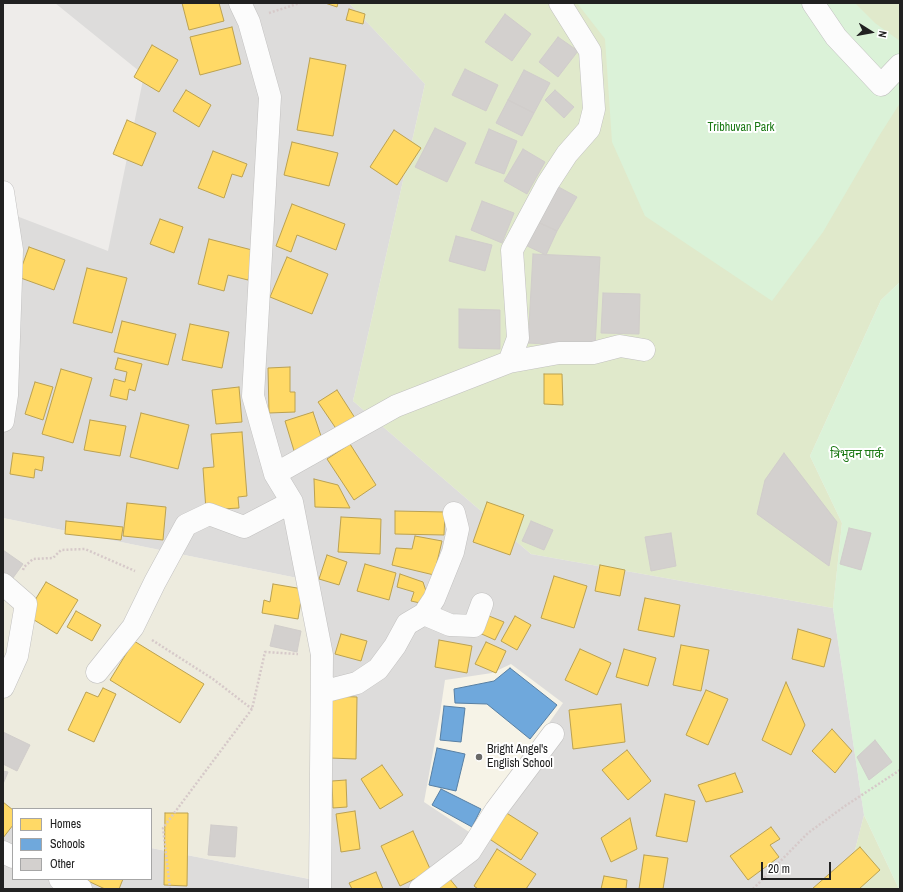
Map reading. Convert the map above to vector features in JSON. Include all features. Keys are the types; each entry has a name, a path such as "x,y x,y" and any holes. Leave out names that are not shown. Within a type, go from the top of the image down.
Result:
{"street":[{"path":"509,362 518,338 512,250 548,183 567,154 590,129 594,108 590,51 560,3"},
{"path":"813,3 836,37 881,85 900,65"},
{"path":"244,12 270,97 253,396 275,474 292,502 322,655 320,889"},
{"path":"3,192 12,250 7,395 4,414"},
{"path":"275,474 396,406 509,362 559,353 593,353 620,346 644,350"},
{"path":"96,672 133,627 154,582 186,525 209,514 244,527 292,502"},
{"path":"322,692 357,683 378,669 395,646 407,624 424,614 434,599 453,552 458,529 454,513"},
{"path":"3,687 17,656 26,604 8,588"},
{"path":"424,614 450,625 474,626 482,604"},
{"path":"420,889 470,852 496,810 553,734"},
{"path":"3,852 12,856"},
{"path":"62,880 82,889"}],"path":[{"path":"244,12 279,9 300,4"},
{"path":"8,588 24,567 33,559 53,558 61,550 85,549 132,569 154,582"},
{"path":"133,627 213,679 252,709"},
{"path":"170,889 163,828 252,709 265,652 322,655"},
{"path":"753,889 808,833 845,806 900,770"}],"shaded area":[{"path":"55,3 349,3 425,84 353,401 531,554 833,608 864,815 845,889 3,889 3,827 12,826 12,880 152,880 152,848 319,881 307,580 3,518 3,197 6,212 108,251 144,75"},
{"path":"3,518 307,580 320,881 152,848 152,808 12,808 12,821 3,819"},
{"name":"Bright Angel's English School","path":"511,664 563,703 472,834 424,802 445,680 492,673"}],"green space":[{"path":"349,3 900,3 900,282 881,300 810,456 842,523 833,608 531,554 353,401 425,84"},
{"name":"Tribhuvan Park","path":"577,3 855,3 875,23 900,41 900,103 823,232 772,301 645,216 612,142 605,39"},
{"name":"त्रिभुवन पार्क","path":"900,282 899,889 864,815 833,608 842,523 810,456 881,300"},
{"path":"864,815 899,889 845,889"}],"building: Homes":[{"path":"182,3 219,3 224,21 189,30"},
{"path":"325,3 338,3 337,7"},
{"path":"349,9 365,14 363,24 346,20"},
{"path":"232,27 241,64 200,75 190,37"},
{"path":"152,45 178,60 159,92 134,77"},
{"path":"310,58 346,65 333,136 297,130"},
{"path":"186,90 211,105 199,127 173,111"},
{"path":"127,120 156,133 142,166 113,154"},
{"path":"394,130 421,148 397,185 370,167"},
{"path":"292,142 338,153 329,186 284,175"},
{"path":"213,151 247,164 242,177 232,174 224,198 198,188"},
{"path":"292,204 345,224 336,250 297,235 291,252 276,246"},
{"path":"160,219 183,227 174,253 150,244"},
{"path":"209,239 256,251 248,280 228,275 224,291 198,284"},
{"path":"29,247 65,260 54,290 18,277"},
{"path":"287,257 328,274 312,314 270,297"},
{"path":"87,268 127,278 112,333 73,323"},
{"path":"122,321 176,334 168,365 114,352"},
{"path":"190,324 229,332 222,368 182,360"},
{"path":"118,358 142,364 135,391 129,389 127,400 110,396 114,379 125,382 127,372 115,369"},
{"path":"290,367 290,392 295,392 295,412 269,413 268,368"},
{"path":"61,369 92,378 73,443 42,434"},
{"path":"544,374 562,374 563,405 544,404"},
{"path":"35,382 53,387 43,420 25,414"},
{"path":"239,387 242,422 216,424 212,390"},
{"path":"337,390 355,418 337,430 318,402"},
{"path":"313,412 324,445 295,454 285,421"},
{"path":"141,413 189,425 178,469 130,457"},
{"path":"90,420 126,426 120,456 84,450"},
{"path":"242,432 247,496 238,497 239,508 206,510 203,468 214,467 211,434"},
{"path":"350,444 376,485 354,500 327,459"},
{"path":"13,453 44,457 42,471 35,469 34,478 10,474"},
{"path":"314,479 338,485 350,508 315,507"},
{"path":"487,502 524,515 510,555 473,542"},
{"path":"127,503 166,507 163,540 123,536"},
{"path":"395,511 445,512 444,535 395,534"},
{"path":"341,517 381,519 380,554 338,552"},
{"path":"66,521 123,527 121,540 65,534"},
{"path":"415,536 442,541 434,575 392,565 396,548 412,549"},
{"path":"327,555 347,562 339,585 319,579"},
{"path":"365,564 396,573 389,600 357,591"},
{"path":"600,565 625,570 620,596 595,591"},
{"path":"400,574 423,582 426,591 420,603 411,601 414,592 397,587"},
{"path":"554,576 587,586 574,628 541,618"},
{"path":"46,582 78,600 57,634 26,615"},
{"path":"273,584 303,589 298,619 262,613 264,600 270,602"},
{"path":"645,598 680,605 674,637 638,630"},
{"path":"76,611 101,625 92,641 67,627"},
{"path":"484,614 504,622 495,640 475,631"},
{"path":"515,616 531,625 517,650 501,641"},
{"path":"798,629 831,639 824,667 792,659"},
{"path":"341,634 367,641 361,661 335,654"},
{"path":"439,640 472,646 467,673 435,667"},
{"path":"134,641 204,684 180,723 110,680"},
{"path":"486,642 506,651 496,673 475,664"},
{"path":"681,645 709,650 701,691 673,685"},
{"path":"580,649 611,663 597,695 565,680"},
{"path":"624,649 656,658 648,686 616,677"},
{"path":"786,682 805,725 791,755 762,740"},
{"path":"103,688 116,694 94,742 68,730 86,692 98,697"},
{"path":"706,690 728,699 708,745 686,735"},
{"path":"331,696 357,697 356,759 330,758"},
{"path":"621,704 625,742 573,749 569,710"},
{"path":"832,729 852,751 835,773 812,751"},
{"path":"627,750 651,781 628,800 602,770"},
{"path":"382,765 403,795 380,809 361,779"},
{"path":"735,773 743,792 706,802 698,785"},
{"path":"346,780 347,807 333,808 332,781"},
{"path":"665,794 695,801 687,842 656,836"},
{"path":"3,802 12,809 12,826 3,838"},
{"path":"355,811 360,849 341,852 336,814"},
{"path":"505,812 538,833 521,860 488,838"},
{"path":"165,813 188,813 187,886 164,885"},
{"path":"630,818 637,849 611,862 601,838"},
{"path":"771,827 780,839 770,845 779,857 748,880 730,856"},
{"path":"413,831 431,871 400,886 381,846"},
{"path":"860,847 880,870 859,889 812,889"},
{"path":"497,849 536,874 526,889 478,889 474,886"},
{"path":"644,855 668,858 663,889 639,889"},
{"path":"376,872 383,889 352,889 349,883"},
{"path":"604,876 627,880 626,889 601,889"},
{"path":"449,878 458,889 435,889"},
{"path":"123,880 119,889 105,889 88,881"}],"building: Schools":[{"path":"510,668 557,705 530,739 487,704 455,703 454,689 494,681"},
{"path":"444,706 465,708 461,742 440,740"},
{"path":"437,748 465,754 456,791 429,785"},
{"path":"441,789 481,809 472,827 432,805"}],"building: Other":[{"path":"505,14 531,34 512,61 485,42"},
{"path":"558,37 578,51 558,77 539,62"},
{"path":"465,69 498,85 486,111 452,95"},
{"path":"524,70 550,83 534,113 508,100"},
{"path":"555,90 574,107 564,118 545,100"},
{"path":"508,100 534,113 522,136 496,123"},
{"path":"435,128 466,143 447,182 415,167"},
{"path":"489,129 517,141 504,174 475,163"},
{"path":"523,149 545,162 527,194 504,181"},
{"path":"555,185 577,197 557,231 535,221"},
{"path":"482,201 514,213 502,243 471,230"},
{"path":"532,219 557,231 546,255 521,243"},
{"path":"456,236 492,245 485,271 449,261"},
{"path":"533,254 600,257 595,347 528,343"},
{"path":"603,293 640,294 639,334 601,333"},
{"path":"459,309 500,310 500,349 459,348"},
{"path":"784,453 837,522 829,566 757,514 765,480"},
{"path":"531,521 553,530 544,550 522,541"},
{"path":"849,528 871,533 861,570 840,564"},
{"path":"671,533 676,566 651,571 645,537"},
{"path":"3,550 23,564 10,582 3,576"},
{"path":"275,625 301,631 297,652 270,646"},
{"path":"3,732 30,745 17,771 3,764"},
{"path":"875,740 892,762 869,780 857,757"},
{"path":"3,771 8,772 3,784"},
{"path":"211,825 237,827 235,857 208,855"}],"place":[{"name":"Bright Angel's English School","path":"479,757"}]}
